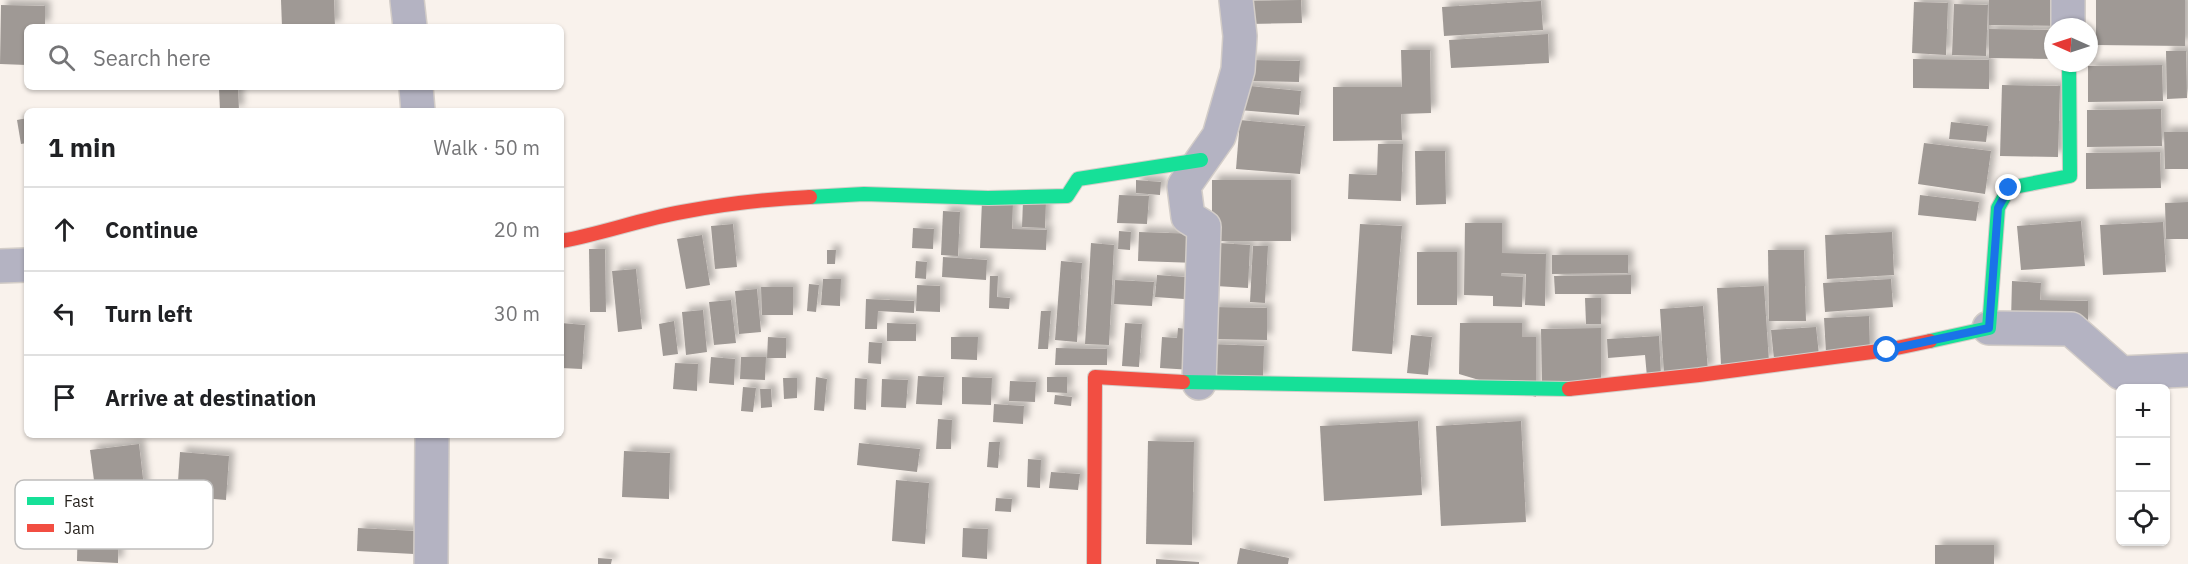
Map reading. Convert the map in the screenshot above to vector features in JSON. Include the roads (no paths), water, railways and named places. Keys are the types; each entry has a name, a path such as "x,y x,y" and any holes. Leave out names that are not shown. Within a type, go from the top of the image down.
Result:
{"street":[{"path":"407,0 410,24"},
{"path":"1199,383 1204,227 1188,217 1185,186 1219,136 1238,70 1240,36 1236,0"},
{"path":"2068,0 2068,18"},
{"path":"1989,328 1998,208 2009,188 2070,176 2068,72"},
{"path":"416,90 418,108"},
{"path":"564,241 592,236 680,212 770,200 864,194 988,198 1067,196 1078,179 1201,160"},
{"path":"0,266 24,265"},
{"path":"1094,564 1095,378 1199,383 1562,390 1700,375 1887,350 1989,328 2071,329 2121,373 2188,370"},
{"path":"431,564 432,438"}]}
